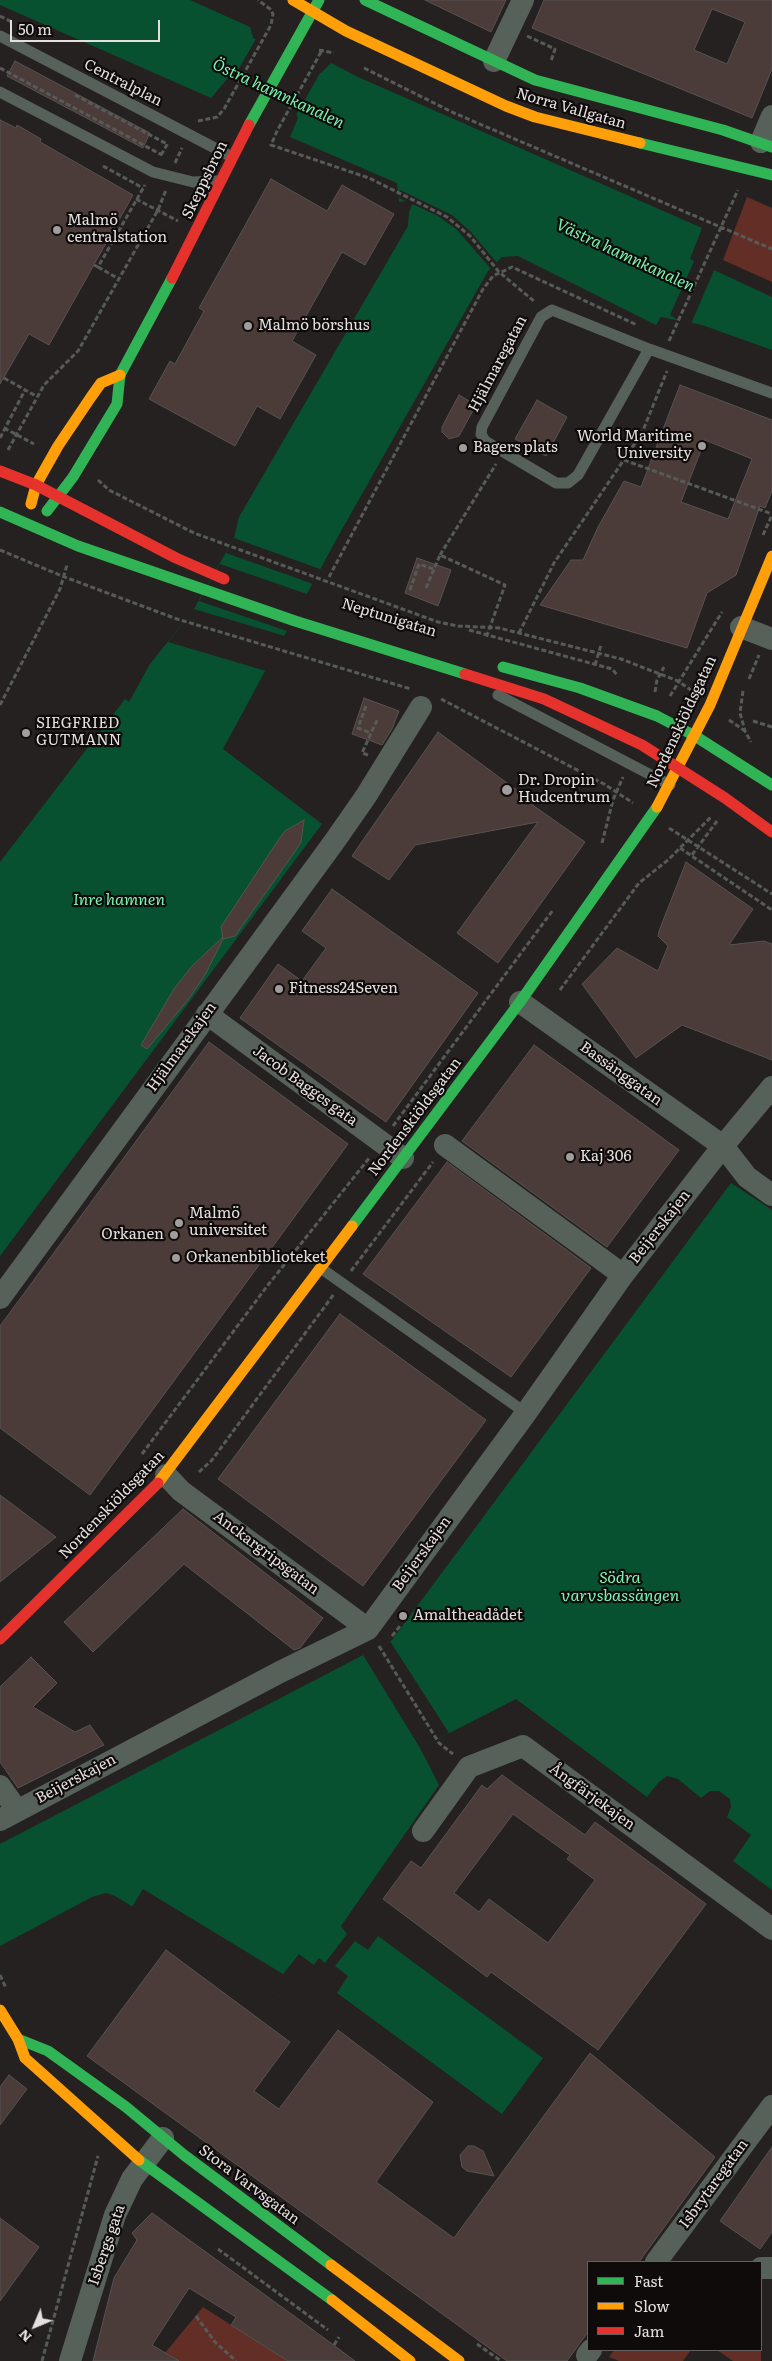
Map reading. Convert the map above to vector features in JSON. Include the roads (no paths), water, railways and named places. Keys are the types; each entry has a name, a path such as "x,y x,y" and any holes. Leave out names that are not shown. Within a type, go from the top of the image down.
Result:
{"street":[{"name":"Norra Vallgatan","path":"293,0 346,31 506,106 535,117 772,175"},
{"name":"Skeppsbron","path":"30,525 46,512 59,497 79,468 117,404 120,374 184,256 251,120 319,0"},
{"name":"Norra Vallgatan","path":"366,0 535,80 766,144"},
{"path":"494,61 523,0"},
{"path":"766,144 772,116"},
{"name":"Skeppsbron","path":"30,525 30,508 36,485 54,454 102,383 120,374"},
{"path":"0,472 36,485 95,514 176,558 239,584"},
{"name":"Neptunigatan","path":"0,512 78,546 295,621 469,674 544,699 573,711 642,744 722,796 772,832"},
{"name":"Nordenskiöldsgatan","path":"0,1639 166,1475 520,1002 651,815 679,787 678,768 695,736 772,556"},
{"path":"741,627 770,638"},
{"path":"495,664 623,702 657,716 695,736 772,785"},
{"name":"Hjälmarekajen","path":"0,1298 366,796 423,698"},
{"name":"Bassänggatan","path":"520,1002 722,1146 747,1177 772,1195"},
{"name":"Jacob Bagges gata","path":"206,1014 402,1158"},
{"name":"Beijerskajen","path":"9,1815 280,1672 368,1629 526,1413 623,1275 722,1146 772,1087"},
{"path":"445,1145 623,1275"},
{"name":"Anckargripsgatan","path":"166,1475 182,1491 368,1629"},
{"name":"Ångfärjekajen","path":"423,1831 470,1767 523,1746 772,1929"},
{"path":"0,1786 9,1815"},
{"path":"0,2010 18,2039 25,2058 142,2164 315,2287 410,2361"},
{"name":"Stora Varvsgatan","path":"18,2039 48,2051 126,2107 163,2138 459,2361"},
{"name":"Isbrytaregatan","path":"657,2261 772,2106"},
{"name":"Isbergs gata","path":"70,2361 115,2215 132,2179 163,2138"}],"lane":[{"name":"Centralplan","path":"0,36 232,157"},
{"path":"0,92 152,172 170,178 193,182 221,180"},
{"name":"Hjälmaregatan","path":"557,310 649,349 578,474 568,483 556,483 485,441 481,434 482,427 541,317 547,312 557,310"},
{"path":"649,349 772,393"},
{"name":"Neptunigatan","path":"469,674 506,701 679,787 722,796"},
{"path":"322,1268 526,1413"}],"water":[{"path":"0,0 190,0 250,27 253,38 321,73 331,63 358,77 702,228 690,259 772,297 772,350 702,325 661,317 656,325 518,256 502,257 488,271 336,540 223,749 322,824 0,1256 0,862 125,699 129,702 150,664 194,609 234,538 239,517 408,226 409,212 414,200 399,202 397,183 290,137 298,118 296,114 234,77 228,78 211,98 0,5"},
{"name":"Södra varvsbassängen","path":"731,1183 772,1210 772,1890 733,1861 751,1835 727,1817 731,1807 730,1799 719,1791 710,1791 701,1798 678,1779 667,1776 658,1783 647,1797 516,1699 420,1748 439,1785 341,1926 347,1934 325,1963 319,1958 287,2001 115,1896 106,1893 92,1897 0,1946 0,1844 392,1640"},
{"path":"378,1936 543,2058 502,2114 337,1993 348,1976 335,1966 355,1941 368,1950"}],"place":[{"name":"Malmö centralstation","path":"57,230"},
{"name":"Malmö börshus","path":"248,326"},
{"name":"World Maritime University","path":"702,446"},
{"name":"Bagers plats","path":"463,448"},
{"name":"SIEGFRIED GUTMANN","path":"26,733"},
{"name":"Dr. Dropin Hudcentrum","path":"507,790"},
{"name":"Fitness24Seven","path":"279,989"},
{"name":"Kaj 306","path":"570,1157"},
{"name":"Malmö universitet","path":"179,1223"},
{"name":"Orkanen","path":"174,1235"},
{"name":"Orkanenbiblioteket","path":"176,1258"},
{"name":"Amaltheadådet","path":"403,1616"}],"water label":[{"name":"Östra hamnkanalen","path":"278,94"},
{"name":"Västra hamnkanalen","path":"625,256"},
{"name":"Inre hamnen","path":"119,900"}]}
